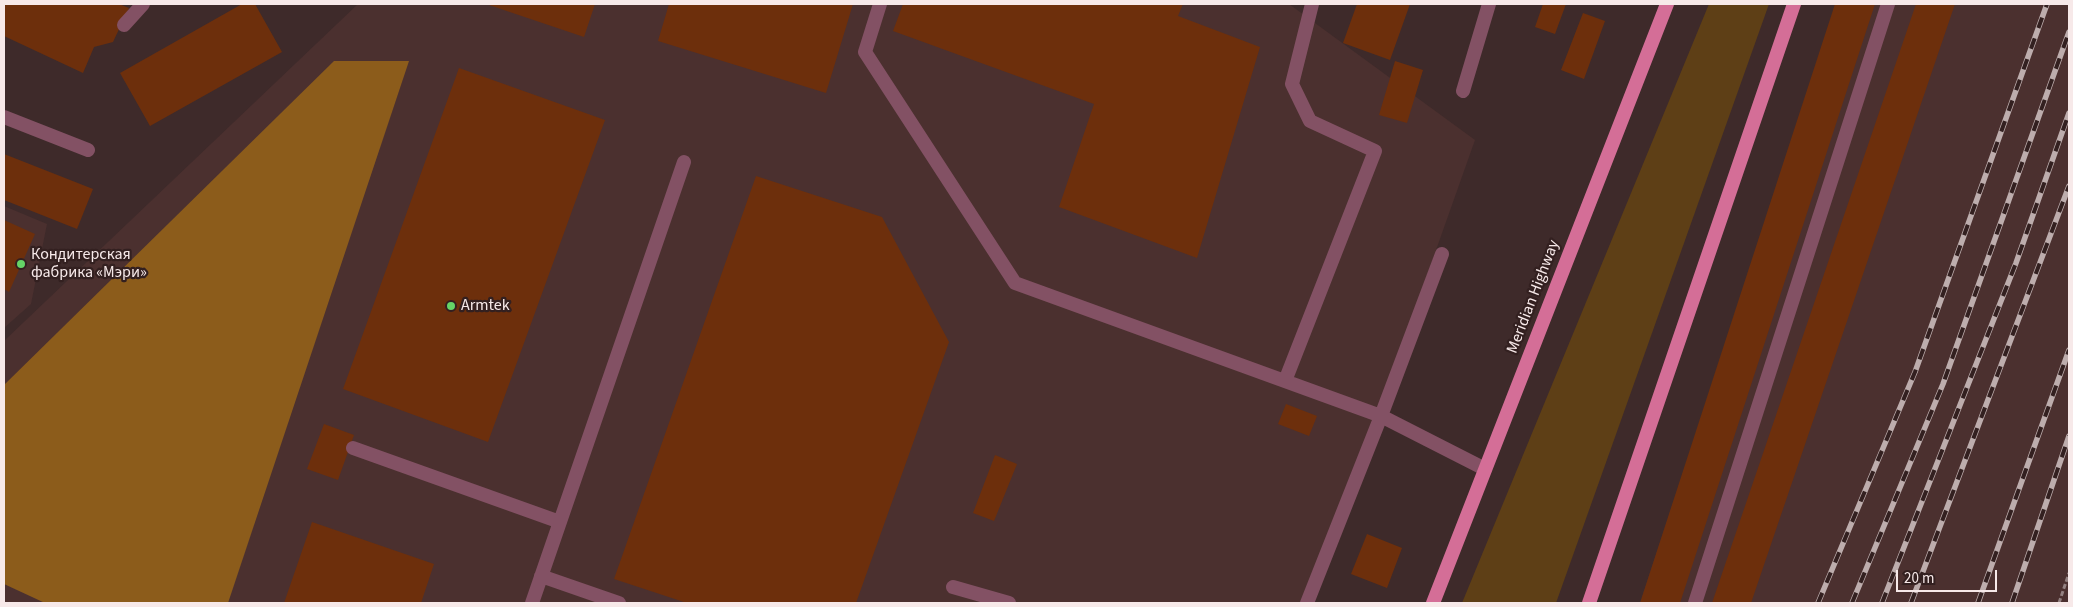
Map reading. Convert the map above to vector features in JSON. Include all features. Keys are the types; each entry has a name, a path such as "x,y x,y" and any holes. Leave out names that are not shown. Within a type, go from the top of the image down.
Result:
{"main road":[{"name":"Meridian Highway","path":"1432,603 1667,4"},
{"path":"1589,603 1794,4"}],"lane":[{"path":"124,25 143,4"},
{"path":"880,4 865,52 1015,283 1381,416 1485,469"},
{"path":"1285,381 1376,151 1310,121 1292,84 1312,4"},
{"path":"1463,91 1489,4"},
{"path":"1695,603 1888,4"},
{"path":"4,117 88,150"},
{"path":"532,603 684,162"},
{"path":"1307,603 1381,416 1442,254"},
{"path":"353,448 560,522"},
{"path":"541,576 619,603"},
{"path":"953,587 1009,603"}],"path":[{"path":"2059,603 2069,573"}],"shaded area":[{"path":"358,4 1289,4 1475,140 1311,603 4,603 4,341"},
{"path":"1709,4 1769,4 1556,603 1462,603"},
{"path":"1837,4 2069,4 2069,603 1640,603"},
{"path":"334,61 409,61 228,603 45,603 4,584 4,385"},
{"name":"Кондитерская фабрика «Мэри»","path":"4,206 47,224 31,304 4,328"}],"building":[{"path":"4,4 119,4 129,8 113,42 94,47 83,73 4,36"},
{"path":"242,4 255,4 282,52 150,126 120,73"},
{"path":"486,4 595,4 584,37"},
{"path":"669,4 853,4 826,93 658,41"},
{"path":"903,4 1183,4 1178,16 1260,47 1197,258 1059,207 1094,104 893,31"},
{"path":"1357,4 1410,4 1390,60 1343,43"},
{"path":"1543,4 1566,4 1555,34 1535,27"},
{"path":"1835,4 1875,4 1680,603 1640,603"},
{"path":"1916,4 1955,4 1751,603 1712,603"},
{"path":"1583,13 1605,21 1584,79 1561,70"},
{"path":"1395,61 1423,70 1407,123 1379,115"},
{"path":"459,68 605,120 488,442 343,389"},
{"path":"4,154 93,189 77,229 4,200"},
{"path":"756,176 882,217 949,342 856,603 687,603 614,579"},
{"path":"4,220 35,234 9,292 4,289"},
{"path":"1286,404 1317,416 1309,436 1278,424"},
{"path":"324,424 354,435 338,480 307,469"},
{"path":"995,455 1017,464 994,521 973,513"},
{"path":"312,522 434,564 421,603 284,603"},
{"path":"1367,534 1402,548 1387,588 1351,574"}],"railway":[{"path":"1818,603 1915,372 2047,4"},
{"path":"1852,603 1943,384 2069,32"},
{"path":"1882,603 2016,263 2069,113"},
{"path":"1911,603 2069,186"},
{"path":"1978,603 2069,350"},
{"path":"2012,603 2069,436"}],"place":[{"name":"Кондитерская фабрика «Мэри»","path":"21,264"},
{"name":"Armtek","path":"451,306"}]}
